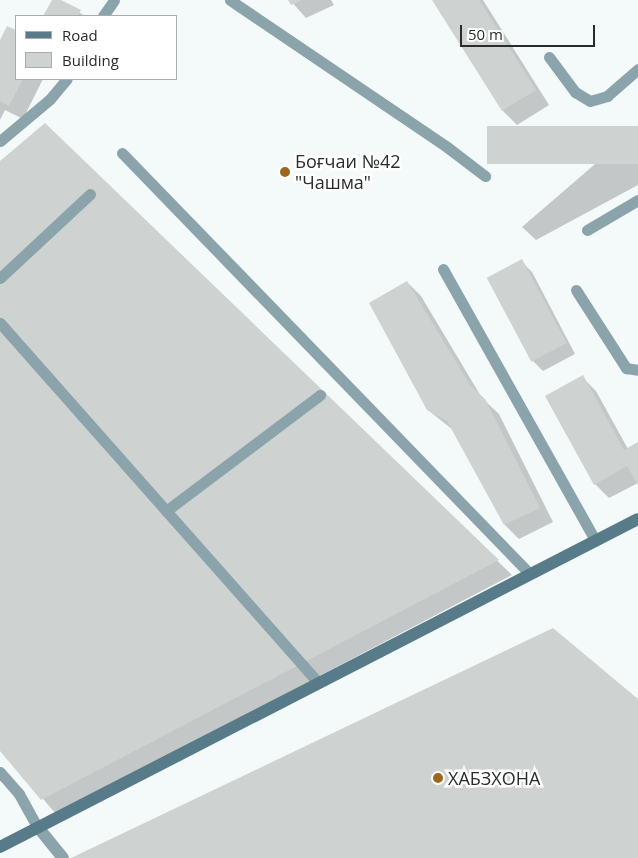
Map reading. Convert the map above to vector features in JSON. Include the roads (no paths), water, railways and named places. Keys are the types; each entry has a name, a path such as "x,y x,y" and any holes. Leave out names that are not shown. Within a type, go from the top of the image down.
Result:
{"street":[{"path":"0,847 37,826 638,519"},
{"path":"37,826 64,858"}],"lane":[{"path":"104,15 114,0"},
{"path":"230,0 447,147 484,176"},
{"path":"550,57 575,92 590,101 607,96 638,69"},
{"path":"0,141 50,99 66,80"},
{"path":"122,153 530,574"},
{"path":"0,278 90,194"},
{"path":"587,230 638,200"},
{"path":"443,270 596,540"},
{"path":"576,290 626,368 638,370"},
{"path":"0,324 318,682"},
{"path":"166,511 320,396"},
{"path":"0,772 19,794 37,826"}],"place":[{"name":"Боғчаи №42 \"Чашма\"","path":"285,172"},
{"name":"ХАБЗХОНА","path":"438,778"}]}
